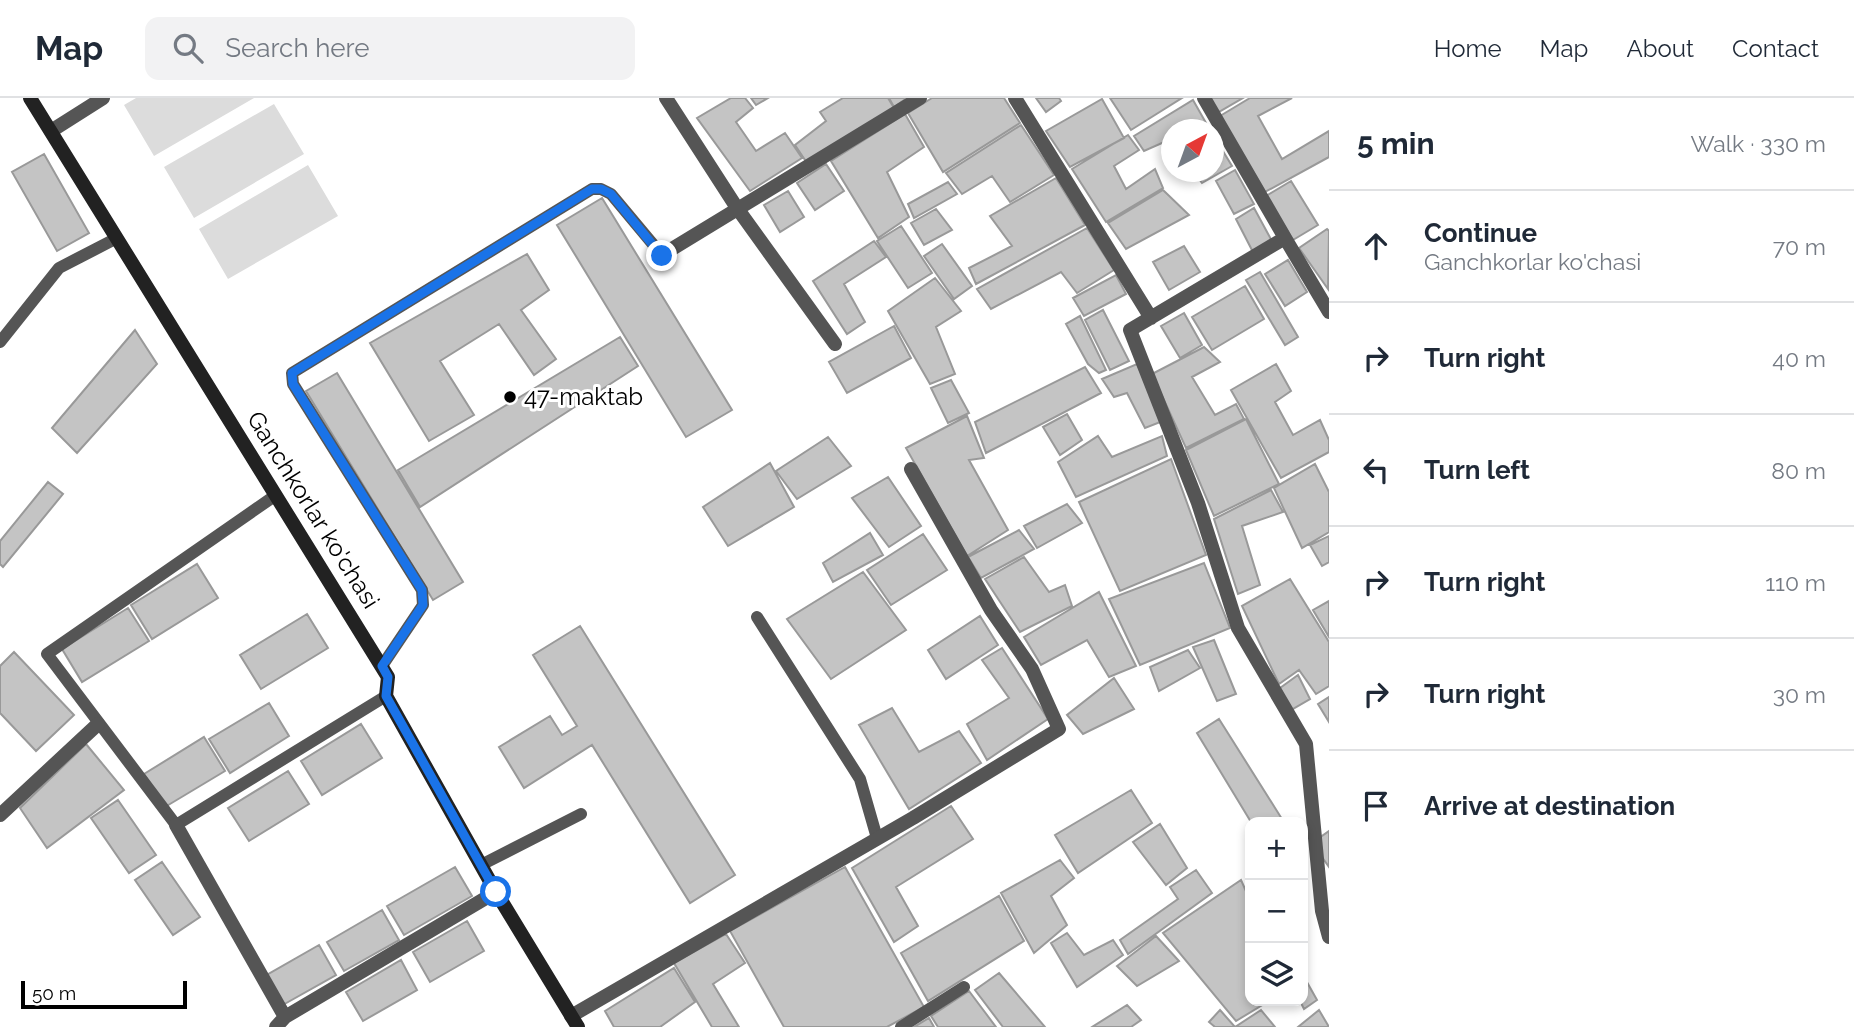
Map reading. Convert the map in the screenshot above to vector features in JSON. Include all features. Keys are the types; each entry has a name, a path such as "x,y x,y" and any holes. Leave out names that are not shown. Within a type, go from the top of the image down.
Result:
{"street":[{"name":"Ganchkorlar ko'chasi","path":"30,98 382,666 388,677 386,696 496,892 575,1021"},
{"path":"51,131 103,98"},
{"path":"666,98 737,208 835,344"},
{"path":"662,256 920,98"},
{"path":"1015,98 1151,318"},
{"path":"1204,98 1329,312"},
{"path":"1286,238 1130,330 1198,503 1238,628 1306,744 1322,911 1329,937"},
{"path":"575,1021 1059,729 1032,669 991,610 911,470"},
{"path":"0,815 98,724"},
{"path":"176,825 281,1022 496,892"}],"lane":[{"path":"382,666 423,605 422,590 293,384 292,373 592,189 601,189 611,194 662,256"},
{"path":"0,342 59,268 117,238"},
{"path":"276,495 47,654 176,825 386,696"},
{"path":"757,617 860,779 877,838"},
{"path":"481,865 581,814"},
{"path":"901,1027 964,987"}],"shaded area":[{"path":"136,98 254,98 154,156 124,105"},
{"path":"274,104 304,154 194,218 164,167"},
{"path":"308,165 338,216 228,279 199,229"}],"building":[{"path":"731,98 745,98 753,108 736,122 756,151 785,133 802,158 750,191 697,118"},
{"path":"751,98 768,98 756,105"},
{"path":"843,98 888,98 894,108 807,163 795,145 826,121 820,112"},
{"path":"889,98 907,98 894,107"},
{"path":"932,98 1004,98 1020,123 943,172 908,113"},
{"path":"1036,98 1059,98 1061,101 1046,112"},
{"path":"1110,98 1182,98 1131,130"},
{"path":"1209,98 1243,98 1217,113"},
{"path":"1250,98 1292,98 1258,116 1282,159 1329,131 1329,157 1265,192 1220,116"},
{"path":"1102,99 1124,138 1070,167 1046,131"},
{"path":"1193,100 1204,119 1162,119"},
{"path":"905,114 924,147 887,172 909,217 878,238 831,161"},
{"path":"1161,120 1161,143 1144,151 1134,136"},
{"path":"1021,125 1054,175 1010,202 992,176 962,194 946,173"},
{"path":"1128,135 1139,150 1114,166 1126,189 1155,169 1163,188 1106,222 1072,169"},
{"path":"1224,153 1232,166 1224,171"},
{"path":"44,154 89,233 57,251 12,172"},
{"path":"826,164 844,191 815,210 797,183"},
{"path":"1235,170 1254,204 1234,214 1217,182 1224,182 1224,176"},
{"path":"1056,178 1085,225 976,284 969,268 1012,246 990,216"},
{"path":"1291,181 1318,225 1293,240 1266,196"},
{"path":"948,182 957,194 914,218 908,204"},
{"path":"1163,190 1189,215 1126,249 1108,223"},
{"path":"788,191 804,217 780,232 764,205"},
{"path":"602,198 732,410 686,437 557,225"},
{"path":"1254,208 1273,243 1254,254 1236,219"},
{"path":"936,209 952,230 924,245 911,223"},
{"path":"901,226 932,273 908,288 877,241"},
{"path":"1087,228 1114,270 1077,293 1061,272 991,309 977,289"},
{"path":"1327,229 1329,231 1328,289 1299,248"},
{"path":"874,241 886,257 844,284 865,322 847,334 813,281"},
{"path":"942,244 972,286 954,299 924,256"},
{"path":"1184,246 1200,272 1169,290 1153,262"},
{"path":"527,254 549,290 521,310 556,359 534,375 499,324 440,361 474,415 429,441 370,343"},
{"path":"1288,260 1307,292 1285,306 1265,274"},
{"path":"1260,272 1298,337 1285,345 1246,280"},
{"path":"1116,275 1126,294 1084,316 1073,298"},
{"path":"935,278 961,311 936,327 955,374 930,384 888,311"},
{"path":"1245,286 1264,319 1212,350 1192,317"},
{"path":"1103,310 1129,361 1110,370 1085,320"},
{"path":"1184,313 1202,345 1180,358 1161,326"},
{"path":"1080,316 1106,370 1099,373 1088,364 1066,324"},
{"path":"894,326 911,358 847,393 829,362"},
{"path":"135,330 157,364 77,453 52,428"},
{"path":"620,337 638,366 420,507 398,470"},
{"path":"1204,347 1220,362 1192,377 1215,415 1236,404 1244,419 1186,448 1152,374"},
{"path":"1137,364 1163,421 1145,428 1127,393 1114,397 1102,379"},
{"path":"1276,364 1291,391 1275,402 1293,435 1320,420 1329,440 1329,452 1281,478 1231,390"},
{"path":"1085,367 1101,393 986,453 975,422"},
{"path":"337,373 463,582 433,600 306,391"},
{"path":"951,380 969,413 948,423 931,388"},
{"path":"1067,414 1082,440 1060,455 1043,427"},
{"path":"967,416 984,458 969,460 1008,530 967,556 906,448"},
{"path":"1246,419 1279,484 1214,516 1186,450"},
{"path":"1098,436 1112,457 1162,436 1167,456 1076,497 1058,462"},
{"path":"828,437 851,466 797,499 776,471"},
{"path":"1171,459 1206,555 1120,591 1079,502"},
{"path":"770,463 794,507 728,546 703,507"},
{"path":"1315,464 1329,492 1329,532 1302,548 1274,488"},
{"path":"888,477 921,526 889,547 852,498"},
{"path":"48,482 63,494 3,567 0,564 0,541"},
{"path":"1271,490 1283,512 1242,526 1260,585 1238,594 1214,519"},
{"path":"1067,504 1082,523 1037,548 1024,526"},
{"path":"1019,530 1034,549 981,578 968,557"},
{"path":"870,533 883,555 833,582 823,563"},
{"path":"923,534 947,570 891,605 867,570"},
{"path":"1329,536 1329,562 1322,566 1310,545"},
{"path":"1024,557 1049,592 1065,585 1072,606 1020,632 985,579"},
{"path":"1204,563 1230,628 1140,665 1109,599"},
{"path":"197,564 218,598 152,639 131,605"},
{"path":"863,572 906,630 831,679 787,619"},
{"path":"1290,579 1329,642 1329,686 1316,694 1299,670 1279,684 1242,606"},
{"path":"1099,592 1136,666 1109,677 1087,640 1041,665 1024,637"},
{"path":"1329,601 1329,637 1313,610"},
{"path":"128,608 149,641 82,682 62,649"},
{"path":"307,614 328,648 261,689 240,655"},
{"path":"980,616 998,645 946,679 928,650"},
{"path":"580,626 735,875 690,903 592,745 524,788 499,747 550,716 562,735 577,726 533,655"},
{"path":"1214,640 1236,694 1217,701 1193,647"},
{"path":"1002,648 1048,719 987,760 967,724 1009,698 982,660"},
{"path":"1188,650 1200,668 1159,691 1150,667"},
{"path":"14,652 74,715 36,751 0,713 0,666"},
{"path":"1298,675 1310,699 1291,710 1280,688"},
{"path":"1114,678 1134,709 1083,734 1067,715"},
{"path":"1329,697 1329,722 1318,704"},
{"path":"269,703 289,736 230,773 209,739"},
{"path":"892,708 919,752 959,731 981,763 909,809 859,725"},
{"path":"1219,719 1281,817 1248,817 1197,733"},
{"path":"361,724 382,758 322,795 301,761"},
{"path":"204,737 225,771 165,807 144,774"},
{"path":"86,744 124,790 47,848 20,808"},
{"path":"288,771 309,804 249,841 228,808"},
{"path":"1131,790 1152,823 1078,873 1055,835"},
{"path":"118,800 156,855 129,873 91,818"},
{"path":"951,806 973,839 896,887 918,926 894,942 852,868"},
{"path":"1160,824 1187,868 1166,885 1133,842"},
{"path":"1329,831 1329,867 1312,843"},
{"path":"1060,860 1074,878 1051,896 1067,925 1034,953 1001,893"},
{"path":"162,862 200,917 173,935 135,880"},
{"path":"455,867 472,896 404,935 387,906"},
{"path":"845,867 924,1007 887,1027 784,1027 730,931"},
{"path":"1196,870 1212,893 1128,954 1120,940 1178,899 1170,887"},
{"path":"1241,880 1245,889 1245,1006 1261,1006 1236,1021 1163,933"},
{"path":"999,896 1024,941 928,1001 901,953"},
{"path":"382,910 399,940 344,971 327,942"},
{"path":"467,921 484,951 430,982 413,952"},
{"path":"1067,933 1084,955 1113,940 1123,955 1077,987 1051,943"},
{"path":"726,934 745,963 713,984 739,1027 712,1027 674,963"},
{"path":"1156,936 1179,961 1137,986 1117,966"},
{"path":"319,945 336,975 281,1006 265,976"},
{"path":"401,960 417,990 363,1021 346,992"},
{"path":"674,968 695,1002 660,1027 614,1027 605,1011"},
{"path":"999,973 1045,1027 1003,1027 975,990"},
{"path":"1308,984 1317,1000 1304,1009 1302,1006 1308,1006"},
{"path":"969,991 996,1027 938,1027 931,1016"},
{"path":"1127,1005 1141,1020 1131,1027 1092,1027"},
{"path":"1220,1010 1235,1027 1215,1027 1209,1022"},
{"path":"1261,1010 1275,1027 1235,1027"},
{"path":"1319,1010 1329,1027 1298,1027"},
{"path":"929,1018 934,1027 914,1027"}],"place":[{"name":"47-maktab","path":"510,397"}],"route":[{"path":"496,892 386,696 388,677 382,666 416,619 423,605 422,590 293,384 292,373 592,189 601,189 611,194 662,256"}]}
